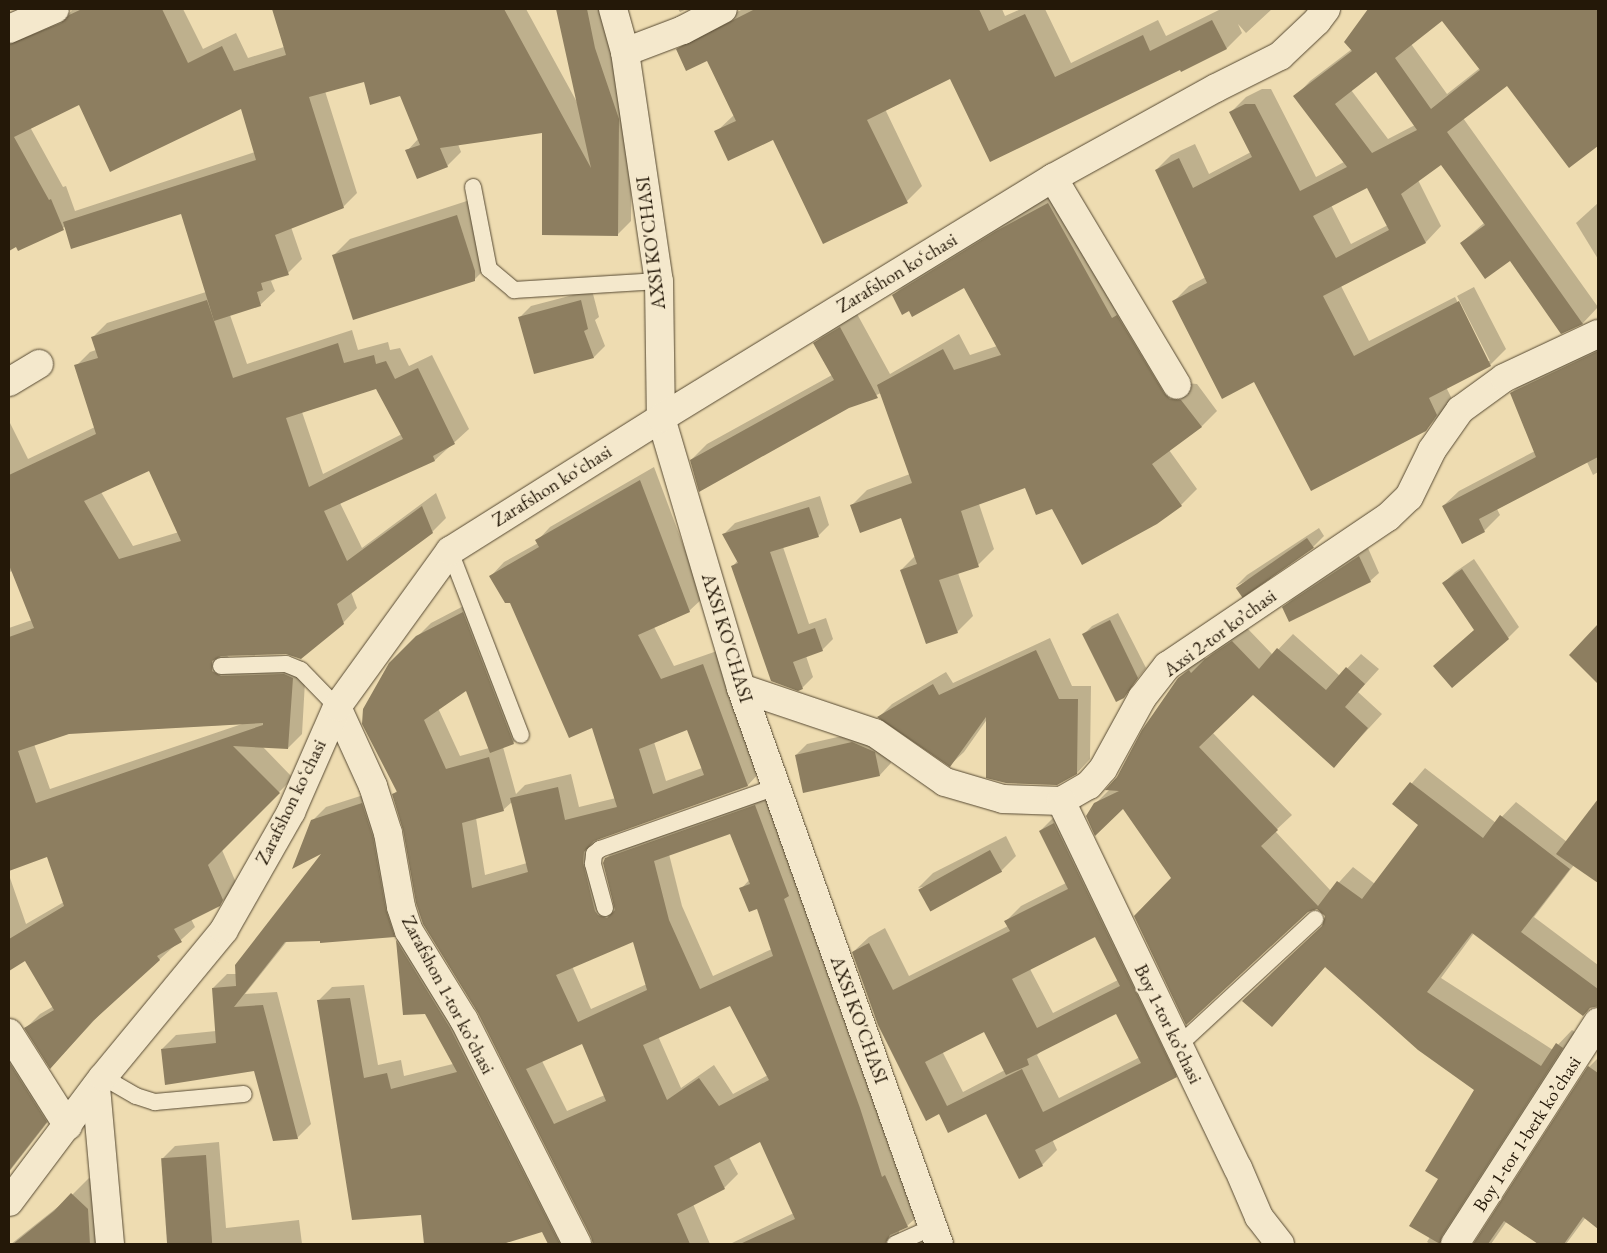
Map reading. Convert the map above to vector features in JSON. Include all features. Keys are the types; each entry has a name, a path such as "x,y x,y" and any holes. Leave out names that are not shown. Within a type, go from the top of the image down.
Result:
{"street":[{"path":"9,29 55,9"},
{"name":"AXSI KO'CHASI","path":"613,9 625,52 659,281 661,418 741,688 936,1236"},
{"path":"625,52 683,30 723,9"},
{"name":"Zarafshon koʻchasi","path":"9,1202 100,1082 224,930 291,812 336,707 450,551 661,418 1053,178 1216,88 1280,56 1317,21 1326,9"},
{"path":"1053,178 1177,385"},
{"name":"Аxsi 2-tor koʼchasi","path":"1061,801 1089,786 1103,769 1142,698 1167,666 1388,517 1409,498 1432,450 1460,410 1504,378 1598,334"},
{"path":"9,382 39,364"},
{"path":"741,688 875,734 945,782 1003,799 1061,801"},
{"name":"Zarafshon 1-tor koʼchasi","path":"336,707 373,786 388,833 402,907 409,931 464,1020 577,1244"},
{"name":"Boy 1-tor koʼchasi","path":"1061,801 1259,1217 1280,1244"},
{"name":"Boy 1-tor 1-berk koʼchasi","path":"1455,1244 1598,1022"},
{"path":"9,1034 68,1126"},
{"path":"100,1082 110,1244"}],"lane":[{"path":"473,187 490,268 514,290 659,281"},
{"path":"450,551 521,735"},
{"path":"221,666 286,664 301,670 336,707"},
{"path":"606,908 594,864 594,854 600,849 776,787"},
{"path":"1178,1046 1315,919"},
{"path":"100,1082 154,1102 244,1094"},
{"path":"894,1244 936,1236"}],"building":[{"path":"82,9 162,9 188,63 222,46 234,71 286,55 272,9 504,9 591,168 556,9 587,9 595,48 619,119 618,236 542,235 542,133 440,148 448,167 417,179 405,150 420,145 400,96 370,105 364,82 309,97 344,208 275,235 289,275 261,283 263,290 257,292 261,306 214,321 181,214 71,249 63,222 256,160 241,109 110,172 79,105 14,137 49,200 51,199 64,230 18,251 16,247 9,251 9,44 61,23 69,15"},
{"path":"755,9 979,9 989,31 1025,14 1055,77 1143,35 1150,51 1212,20 1227,49 990,162 950,79 867,120 908,203 823,244 773,140 728,161 714,131 736,121 707,61 686,71 676,49"},
{"path":"1368,9 1598,9 1598,146 1569,168 1507,86 1447,132 1583,324 1561,334 1510,261 1485,279 1460,243 1485,225 1441,165 1401,194 1426,243 1323,296 1354,356 1459,301 1491,366 1429,398 1437,415 1426,431 1311,491 1254,382 1222,399 1172,301 1207,283 1155,170 1179,158 1193,188 1252,157 1229,112 1245,104 1255,104 1300,191 1347,167 1293,96 1352,51 1344,42","holes":["1442,21 1480,70 1431,109 1395,58","1376,72 1417,130 1372,153 1335,104","1367,188 1389,230 1336,258 1313,216"]},
{"path":"1048,203 1112,318 1117,315 1164,393 1170,399 1181,400 1202,427 1152,464 1182,506 1157,524 1082,565 1052,509 1036,515 1025,488 961,511 979,567 939,580 958,633 926,644 900,570 917,564 901,518 860,533 850,505 912,483 877,385 943,349 954,370 1001,355 964,288 912,317 909,311 902,315 892,295 996,231"},
{"path":"457,215 475,271 475,281 353,320 332,255"},
{"path":"207,300 233,378 338,343 344,363 374,355 376,364 386,361 395,379 418,368 455,444 433,456 435,461 324,511 347,561 422,506 433,533 337,604 344,624 301,659 286,654 221,656 212,661 212,671 221,676 284,674 293,678 288,749 233,746 280,793 208,865 223,900 220,906 174,929 182,942 157,956 160,960 93,1021 50,1069 24,1028 54,1010 25,961 9,971 9,939 64,906 47,857 9,871 9,637 34,628 9,565 9,475 96,434 74,365 98,358 91,337","holes":["376,389 403,439 309,487 286,418","149,471 181,541 119,559 84,501","263,723 263,725 36,803 18,751 69,734"]},
{"path":"581,300 588,329 584,331 594,358 534,374 518,317"},
{"path":"840,327 878,398 849,408 699,492 690,460 834,380 813,343"},
{"path":"1598,351 1598,457 1479,519 1485,532 1462,544 1442,506 1536,457 1510,393"},
{"path":"640,480 690,612 638,635 661,679 703,664 748,786 594,841 584,852 583,863 595,911 598,915 607,918 615,910 603,863 605,858 755,805 789,896 784,899 860,1108 882,1177 885,1175 908,1227 890,1235 885,1244 740,1244 795,1219 760,1142 714,1166 725,1189 677,1214 690,1244 593,1244 478,1013 423,924 416,903 403,830 392,794 397,792 362,724 363,709 389,663 416,636 463,612 514,744 490,753 466,691 424,720 446,769 489,757 504,811 462,823 472,888 528,872 510,798 558,787 565,820 617,807 592,728 569,738 510,603 505,603 489,576 539,547 535,540","holes":["687,730 704,775 653,794 639,749","730,834 750,884 739,888 749,912 757,909 773,956 700,989 669,920 654,861","633,942 647,990 578,1022 556,975","730,1006 769,1080 719,1106 699,1078 667,1100 643,1045","582,1044 606,1101 554,1124 526,1069"]},
{"path":"809,507 819,537 770,552 798,634 815,628 823,651 793,662 803,689 798,691 771,681 731,566 738,563 722,534"},
{"path":"1307,538 1314,548 1243,598 1236,588"},
{"path":"1359,556 1371,582 1289,622 1282,607"},
{"path":"1462,569 1509,639 1452,688 1433,666 1474,630 1442,583"},
{"path":"1110,620 1138,678 1124,698 1116,702 1082,634"},
{"path":"1598,624 1598,684 1569,655"},
{"path":"1232,641 1259,669 1277,648 1326,690 1346,667 1365,684 1345,707 1368,728 1334,768 1253,695 1199,747 1278,830 1261,846 1318,906 1337,881 1362,899 1418,825 1392,804 1410,782 1483,838 1500,815 1570,869 1521,932 1598,989 1598,1006 1590,1008 1583,1016 1472,933 1427,992 1541,1066 1556,1043 1563,1048 1442,1236 1440,1244 1409,1226 1438,1179 1425,1171 1474,1090 1418,1050 1325,967 1272,1027 1242,1001 1322,926 1325,916 1317,909 1308,912 1186,1025 1134,916 1171,878 1123,809 1095,836 1086,816 1094,803 1119,791 1105,790 1117,777 1142,730 1178,678 1189,670 1191,673 1205,659"},
{"path":"1036,650 1059,699 1078,699 1077,774 1057,785 1006,783 986,778 986,717 950,767 877,717 933,684 939,695"},
{"path":"852,742 875,752 880,776 803,793 795,755"},
{"path":"1598,799 1598,883 1556,854"},
{"path":"362,803 373,837 386,910 395,937 320,943 320,941 285,942 234,1007 263,1005 298,1139 273,1141 254,1071 165,1085 161,1049 216,1043 212,988 236,986 235,965 321,854 292,869 311,820"},
{"path":"1054,823 1177,1077 1035,1150 1043,1166 1019,1179 986,1114 948,1133 939,1114 926,1121 878,1025 852,952 869,943 893,990 1010,931 1004,921 1068,889 1039,831","holes":["1095,937 1120,986 1037,1028 1012,979","1116,1014 1141,1063 1043,1112 1022,1069 947,1106 925,1062 984,1032 1006,1075 1029,1065 1027,1059"]},
{"path":"990,850 1002,872 930,912 918,890"},
{"path":"396,940 450,1028 560,1244 548,1244 542,1232 503,1244 424,1244 421,1215 352,1220 317,1000 350,998 364,1078 387,1073 391,1089 457,1072 425,1014 403,1015"},
{"path":"9,1062 47,1122 9,1171"},
{"path":"1588,1066 1598,1073 1598,1229 1583,1217 1564,1244 1538,1244 1504,1221 1488,1244 1473,1244"},
{"path":"206,1155 212,1244 167,1244 161,1158"},
{"path":"71,1193 88,1209 90,1244 13,1244 54,1211"}]}
